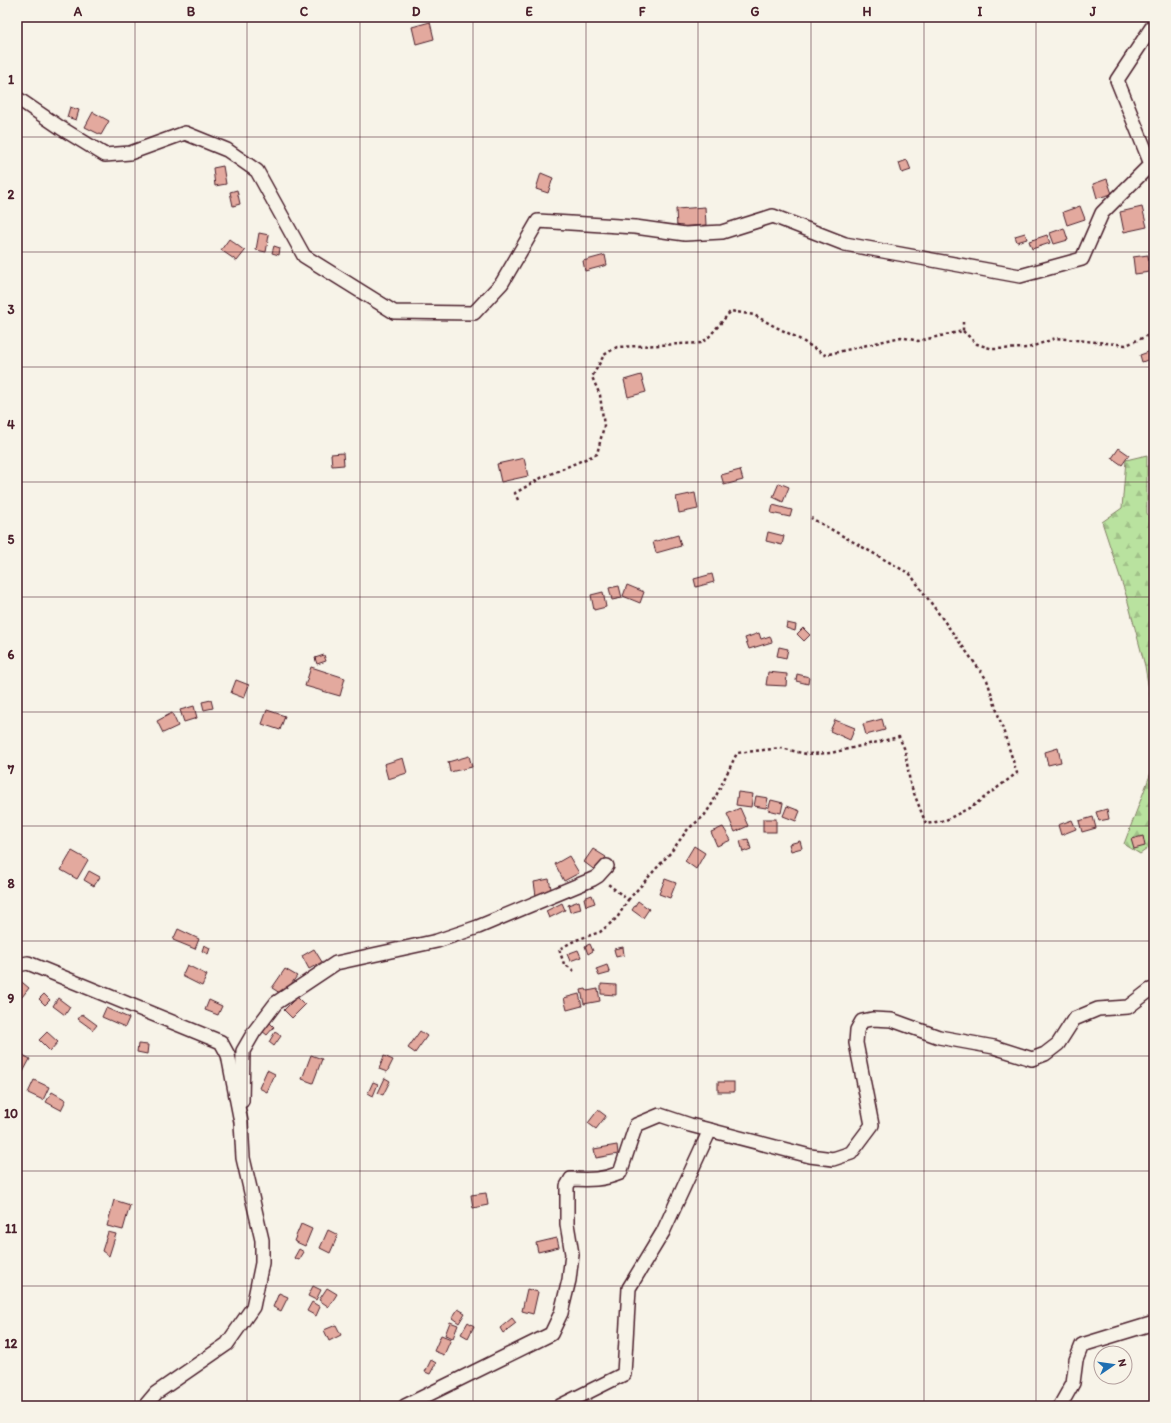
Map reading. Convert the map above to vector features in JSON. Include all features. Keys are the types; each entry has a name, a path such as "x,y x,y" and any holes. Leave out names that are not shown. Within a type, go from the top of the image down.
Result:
{"street":[{"path":"17,98 60,128 105,155 130,153 185,133 227,150 258,171 304,256 394,312 474,313 502,283 538,221 635,227 685,234 722,232 772,216 845,244 1020,276 1082,259 1102,213 1151,164 1117,80 1154,24"},
{"path":"240,1122 243,1051 254,1032 276,1003 336,963 437,942 478,928 598,876 607,866"},
{"path":"17,965 28,964 221,1042 228,1055 240,1122 243,1158 262,1240 262,1263 253,1308 226,1344 156,1393 145,1406"},
{"path":"405,1406 551,1334 562,1313 569,1280 572,1254 567,1224 567,1186 572,1179 586,1180 608,1178 620,1173 636,1125 660,1115 710,1130 810,1156 833,1159 851,1153 872,1125 856,1043 857,1030 862,1021 872,1019 892,1020 939,1037 994,1047 1032,1059 1045,1054 1058,1044 1074,1019 1098,1009 1128,1007 1150,990 1154,989"},
{"path":"560,1406 624,1374 629,1288 663,1232 710,1130"},
{"path":"1060,1406 1073,1383 1076,1360 1082,1344 1154,1323"}],"path":[{"path":"518,500 515,493 534,482 597,454 604,426 600,395 592,377 604,355 617,347 701,343 708,338 731,311 754,315 796,337 825,355 901,338 918,341 964,331"},
{"path":"963,322 964,331 977,344 993,349 1028,348 1056,338 1126,345 1154,333"},
{"path":"574,971 564,964 559,949 576,940 600,932 617,918 628,900 671,852 688,829 704,816 712,804 737,753 781,748 806,754 832,753 899,737 905,750 910,783 926,824 946,820 973,806 1017,773 987,680 910,574 811,518"},
{"path":"598,876 628,900"}],"green space":[{"path":"1147,455 1147,513 1154,529 1154,719 1145,666 1127,598 1102,522 1122,508 1126,460"},
{"path":"1154,731 1154,844 1140,854 1124,844 1152,770"}],"building":[{"path":"430,22 434,39 416,44 412,27"},
{"path":"70,107 79,110 76,120 67,117"},
{"path":"93,112 109,121 101,135 85,127"},
{"path":"907,160 911,170 902,173 899,163"},
{"path":"223,166 226,184 215,186 213,168"},
{"path":"541,173 553,178 548,193 536,189"},
{"path":"1107,179 1112,194 1097,198 1093,184"},
{"path":"237,190 240,204 233,206 230,192"},
{"path":"1080,206 1085,219 1067,225 1063,212"},
{"path":"705,207 706,225 677,227 676,209"},
{"path":"1142,207 1147,227 1124,232 1120,212"},
{"path":"1064,228 1068,240 1054,244 1050,233"},
{"path":"259,233 269,235 266,252 256,250"},
{"path":"1025,233 1027,239 1017,242 1015,236"},
{"path":"1047,235 1050,243 1032,249 1029,241"},
{"path":"229,239 245,251 237,261 221,250"},
{"path":"274,246 280,248 279,255 272,253"},
{"path":"605,255 607,265 585,271 583,261"},
{"path":"1148,255 1150,272 1135,274 1133,257"},
{"path":"1151,351 1153,358 1142,362 1140,355"},
{"path":"641,375 646,392 628,397 624,380"},
{"path":"1119,448 1129,455 1122,465 1112,458"},
{"path":"343,453 344,465 332,466 331,454"},
{"path":"524,458 528,476 501,482 497,464"},
{"path":"740,470 743,480 724,485 721,475"},
{"path":"779,483 789,487 783,502 773,497"},
{"path":"695,493 698,509 679,513 676,497"},
{"path":"773,505 792,510 790,517 771,513"},
{"path":"768,532 784,536 782,545 766,541"},
{"path":"678,535 681,546 656,553 653,542"},
{"path":"712,574 714,582 696,587 694,579"},
{"path":"627,585 644,592 640,603 623,596"},
{"path":"619,586 622,598 612,600 609,588"},
{"path":"603,592 606,607 594,610 591,595"},
{"path":"787,623 796,625 795,631 786,628"},
{"path":"803,628 810,635 804,641 797,634"},
{"path":"759,633 761,639 770,636 772,642 749,649 745,638"},
{"path":"779,647 788,649 786,658 777,656"},
{"path":"324,655 326,661 317,664 315,658"},
{"path":"311,667 345,678 340,696 305,686"},
{"path":"768,672 787,674 786,686 766,685"},
{"path":"797,674 809,677 808,684 796,681"},
{"path":"236,680 249,685 244,698 231,693"},
{"path":"211,700 213,708 204,710 202,702"},
{"path":"194,706 197,718 184,722 180,710"},
{"path":"267,710 285,716 280,730 262,724"},
{"path":"172,713 178,726 163,733 157,721"},
{"path":"882,719 885,730 866,735 863,724"},
{"path":"835,720 855,728 850,740 830,731"},
{"path":"1058,748 1061,762 1048,765 1045,752"},
{"path":"469,756 472,767 450,772 448,762"},
{"path":"403,758 407,773 388,779 384,764"},
{"path":"738,792 753,794 751,807 736,805"},
{"path":"756,796 768,798 766,808 754,806"},
{"path":"771,800 783,803 781,813 768,810"},
{"path":"787,806 800,811 796,821 783,816"},
{"path":"740,808 748,826 735,832 727,814"},
{"path":"1107,809 1109,819 1099,821 1096,812"},
{"path":"1093,817 1096,828 1082,832 1079,821"},
{"path":"763,819 776,819 776,832 763,832"},
{"path":"1072,820 1076,829 1061,835 1058,825"},
{"path":"723,827 731,840 717,846 711,832"},
{"path":"1143,836 1145,846 1134,849 1131,839"},
{"path":"748,839 751,849 743,852 740,841"},
{"path":"800,841 802,848 791,851 789,844"},
{"path":"694,846 705,853 696,869 685,861"},
{"path":"593,849 606,857 596,871 584,862"},
{"path":"72,851 88,860 77,879 61,870"},
{"path":"569,856 579,873 564,881 555,864"},
{"path":"89,871 100,877 94,886 84,880"},
{"path":"549,879 552,893 536,896 534,882"},
{"path":"665,879 676,883 670,898 659,894"},
{"path":"592,895 595,903 586,906 584,898"},
{"path":"579,901 581,909 570,912 568,905"},
{"path":"638,901 649,909 643,918 632,910"},
{"path":"562,903 565,910 549,918 546,911"},
{"path":"178,929 199,939 195,949 173,940"},
{"path":"590,944 593,951 588,954 585,946"},
{"path":"204,945 210,948 208,954 202,951"},
{"path":"623,947 624,955 616,957 614,949"},
{"path":"314,949 322,962 309,969 302,956"},
{"path":"578,950 581,957 570,961 567,954"},
{"path":"187,965 207,975 202,986 182,976"},
{"path":"607,965 610,973 599,976 596,969"},
{"path":"285,969 297,976 283,995 272,988"},
{"path":"17,978 29,988 22,997 17,993"},
{"path":"601,984 616,985 616,995 601,994"},
{"path":"586,989 587,991 598,989 600,1001 584,1004 581,990"},
{"path":"44,994 50,1000 45,1005 39,999"},
{"path":"579,994 582,1006 567,1010 564,998"},
{"path":"297,997 305,1005 292,1018 284,1010"},
{"path":"58,998 70,1007 65,1015 53,1006"},
{"path":"209,1000 222,1006 218,1015 205,1010"},
{"path":"106,1008 129,1018 125,1027 102,1017"},
{"path":"82,1014 97,1025 93,1030 78,1019"},
{"path":"269,1022 274,1027 267,1035 262,1031"},
{"path":"420,1031 427,1036 415,1053 408,1048"},
{"path":"47,1032 58,1042 50,1051 39,1040"},
{"path":"275,1032 281,1036 274,1046 269,1042"},
{"path":"138,1044 148,1045 147,1054 137,1052"},
{"path":"18,1052 30,1059 23,1072 17,1068"},
{"path":"311,1055 322,1059 313,1083 302,1079"},
{"path":"384,1056 393,1060 387,1072 379,1069"},
{"path":"267,1070 275,1074 267,1092 259,1088"},
{"path":"385,1078 390,1081 383,1095 378,1093"},
{"path":"34,1080 49,1087 43,1100 28,1093"},
{"path":"373,1082 378,1084 373,1096 368,1093"},
{"path":"718,1082 734,1082 734,1092 718,1092"},
{"path":"52,1092 66,1100 61,1110 46,1102"},
{"path":"598,1110 606,1116 596,1129 588,1123"},
{"path":"617,1145 618,1154 596,1158 594,1149"},
{"path":"486,1193 488,1205 473,1208 471,1195"},
{"path":"114,1200 130,1205 123,1230 107,1226"},
{"path":"301,1224 312,1229 305,1246 294,1241"},
{"path":"328,1230 338,1235 330,1253 320,1248"},
{"path":"108,1232 116,1234 109,1256 102,1251"},
{"path":"557,1238 559,1247 538,1252 536,1243"},
{"path":"299,1249 304,1252 299,1260 294,1258"},
{"path":"313,1286 321,1290 316,1300 308,1296"},
{"path":"327,1288 337,1294 329,1307 319,1300"},
{"path":"527,1289 538,1292 533,1314 522,1311"},
{"path":"279,1293 288,1297 281,1311 273,1307"},
{"path":"312,1302 320,1307 316,1316 307,1311"},
{"path":"458,1309 465,1313 459,1323 452,1318"},
{"path":"512,1318 516,1323 503,1333 500,1328"},
{"path":"450,1322 458,1325 453,1338 445,1335"},
{"path":"468,1322 474,1326 468,1338 461,1334"},
{"path":"336,1325 341,1335 329,1341 324,1330"},
{"path":"441,1335 451,1339 444,1355 434,1351"},
{"path":"431,1360 436,1363 430,1374 425,1372"}]}
